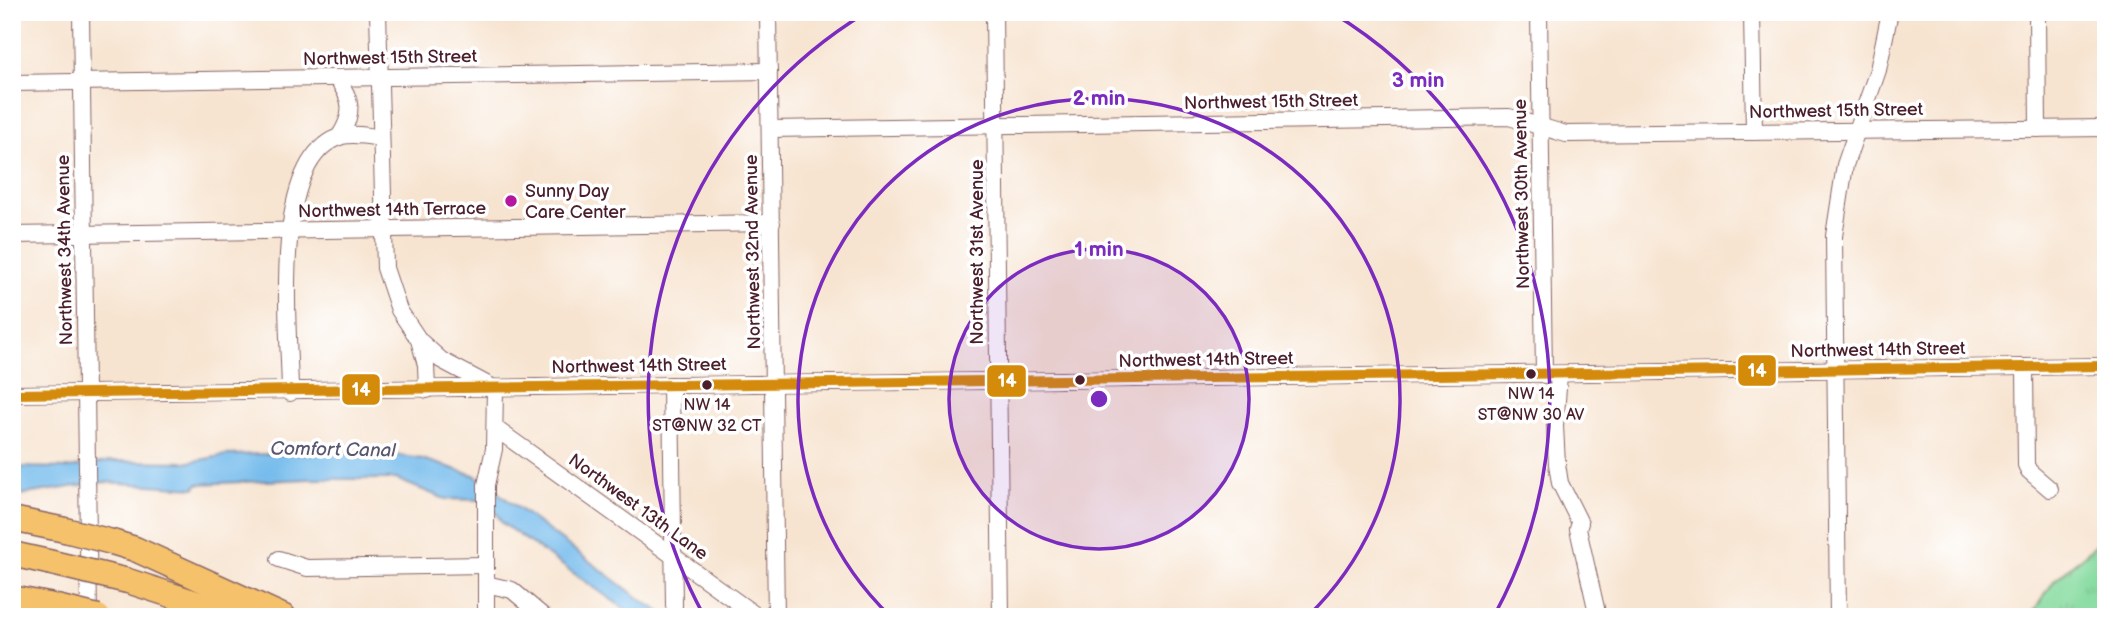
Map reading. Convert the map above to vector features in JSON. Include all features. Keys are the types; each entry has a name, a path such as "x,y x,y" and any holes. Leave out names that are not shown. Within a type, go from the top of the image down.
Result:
{"highway":[{"path":"12,519 135,549 284,617"},
{"path":"12,554 128,581 239,617"},
{"path":"12,598 98,617"}],"street":[{"name":"Northwest 34th Avenue","path":"81,12 89,617"},
{"path":"379,12 382,229 389,288 419,340 426,365 427,390"},
{"name":"Northwest 32nd Avenue","path":"768,12 776,617"},
{"name":"Northwest 31st Avenue","path":"993,12 1001,617"},
{"name":"Northwest 30th Avenue","path":"1539,12 1552,375 1560,483 1580,523 1578,529 1598,617"},
{"path":"1752,12 1754,132"},
{"path":"1838,617 1833,265 1836,212 1845,165 1882,57 1890,12"},
{"path":"2037,12 2038,128"},
{"name":"Northwest 15th Street","path":"12,83 769,71"},
{"path":"290,393 288,231 295,196 304,176 326,147 339,137 349,120 350,97 336,78"},
{"name":"Northwest 15th Street","path":"771,130 1510,117 1566,134 2106,128"},
{"path":"339,137 380,138"},
{"name":"Northwest 14th Terrace","path":"12,235 772,223"},
{"path":"419,340 456,370 495,388 495,428 486,485 486,617"},
{"name":"Northwest 14th Street","path":"12,394 290,393 671,385 998,383 2106,366"},
{"path":"2025,367 2026,464 2029,471 2050,489"},
{"path":"671,385 671,554 674,606"},
{"name":"Northwest 13th Lane","path":"495,428 758,617"},
{"path":"279,559 307,568 485,565"},
{"path":"486,584 512,590 544,617"},
{"path":"742,606 764,600 776,591"}],"green space":[{"path":"2106,536 2106,617 2030,617 2054,581"}],"water":[{"path":"383,453 422,459 474,475 644,602 669,617 639,617 619,605 502,523 497,514 480,500 445,499 396,479 309,479 197,484 195,488 103,482 12,496 12,467 69,468 112,461 190,462 226,455"}],"transit line":[{"name":"14","path":"12,394 2106,366"}],"place":[{"name":"Sunny Day Care Center","path":"511,201"},
{"name":"NW 14 ST@NW 30 AV","path":"1531,374"},
{"name":"NW 14 ST@NW 32 CT","path":"707,385"}],"water label":[{"name":"Comfort Canal","path":"333,450"}]}
